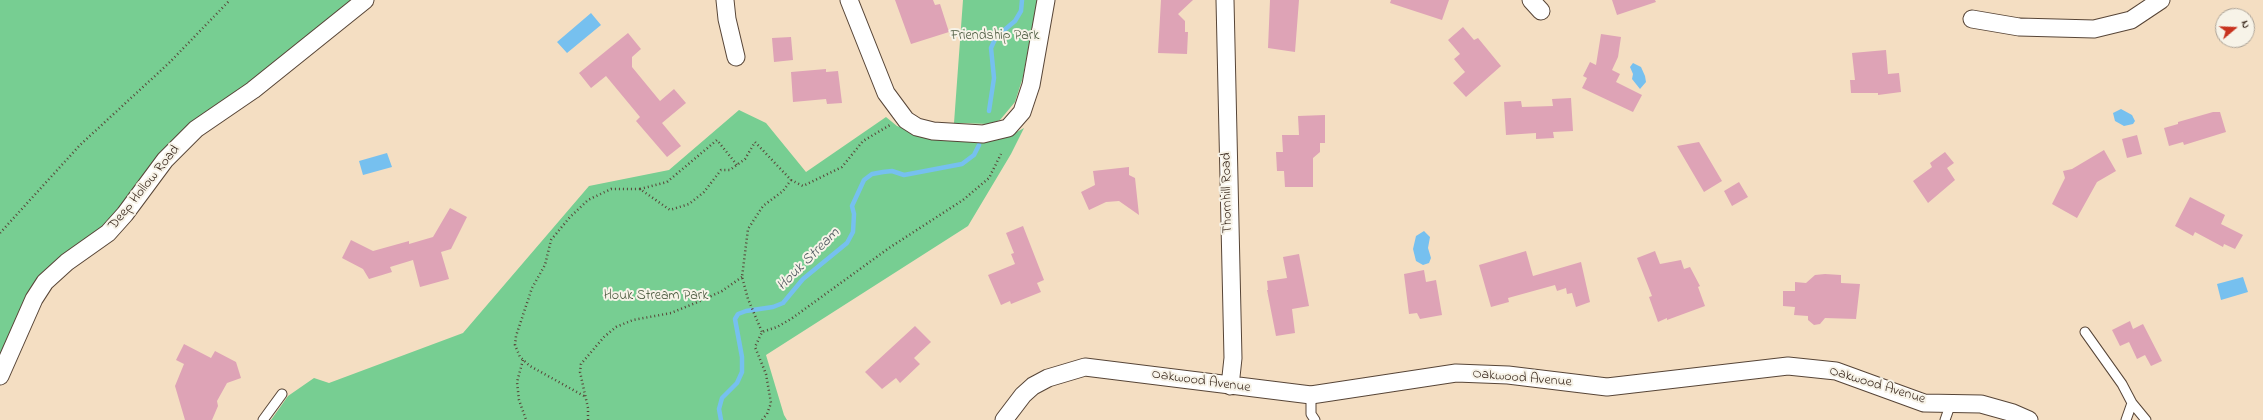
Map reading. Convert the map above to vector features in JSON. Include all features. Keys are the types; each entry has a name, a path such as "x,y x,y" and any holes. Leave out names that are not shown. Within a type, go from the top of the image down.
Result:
{"street":[{"name":"Deep Hollow Road","path":"0,376 34,299 45,282 67,262 108,233 125,214 165,160 196,128 253,90 365,0"},
{"path":"725,0 727,19 736,57"},
{"path":"849,0 886,93 900,114 917,126 933,131 983,134 1008,128 1022,112 1031,85 1046,0"},
{"name":"Thornhill Road","path":"1225,0 1233,358 1230,386"},
{"path":"1972,19 2019,27 2094,29 2131,20 2162,0"},
{"name":"Oakwood Avenue","path":"1004,420 1023,395 1033,386 1048,378 1085,367 1311,395 1456,373 1508,375 1607,387 1788,366 1836,371 1924,403 1981,404 2013,413 2029,420"}],"lane":[{"path":"2085,332 2122,384 2132,403 2146,420"},
{"path":"263,420 282,394"},
{"path":"1311,395 1311,414 1315,420"},
{"path":"1945,420 1951,403"},
{"path":"2126,420 2132,403"}],"path":[{"path":"0,233 80,145 169,63 230,0"},
{"path":"640,189 670,210 689,204 704,192 721,170 730,170 745,159 755,142 791,180 803,186 842,167 864,141 883,130 900,114"},
{"path":"584,396 530,366 523,359 515,345 516,336 532,288 544,265 550,240 570,217 588,200 611,189 640,189 667,182 717,140 737,165"},
{"path":"762,420 767,414 770,403 766,374 755,347 762,332 777,327 791,319 890,248 963,200 989,178 1001,154"},
{"path":"762,332 748,299 742,278 748,229 763,206 783,191 791,180"},
{"path":"588,420 588,408 584,396 580,372 581,364 604,337 616,326 633,320 671,313 722,291 742,278"},
{"path":"523,359 518,382 519,400 526,420"}],"green space":[{"path":"0,0 365,0 196,129 125,214 45,282 0,376"},
{"name":"Friendship Park","path":"963,0 1037,0 1023,77 1015,102 1000,120 990,124 954,123"},
{"name":"Houk Stream Park","path":"739,110 766,123 806,172 886,117 897,126 918,134 985,142 1008,137 1024,128 1011,154 968,226 766,355 784,415 787,420 271,420 288,396 314,378 329,383 463,333 589,186 669,170"}],"water":[{"path":"591,13 601,25 567,53 557,42"},
{"path":"1633,63 1641,67 1645,76 1646,82 1640,89 1632,79 1633,74 1630,67"},
{"path":"2121,109 2132,115 2135,121 2133,124 2124,126 2115,121 2113,113"},
{"path":"387,153 392,167 363,175 359,161"},
{"path":"1424,231 1430,237 1428,248 1431,258 1429,263 1423,265 1416,261 1413,249 1416,236"},
{"path":"2243,277 2248,292 2221,300 2217,284"}],"building":[{"path":"895,0 933,0 935,5 940,4 949,32 911,44"},
{"path":"1161,0 1193,0 1178,14 1185,21 1185,32 1188,32 1187,54 1158,53"},
{"path":"1270,0 1299,0 1295,52 1268,48"},
{"path":"1391,0 1449,0 1442,20 1390,3"},
{"path":"1612,0 1655,0 1656,2 1617,15"},
{"path":"1463,27 1474,40 1478,38 1501,66 1466,97 1453,83 1465,72 1454,59 1460,54 1448,40"},
{"path":"628,33 641,49 632,57 632,67 660,101 674,89 686,103 662,123 681,146 667,157 636,121 640,117 606,76 591,88 579,73"},
{"path":"1601,34 1621,37 1618,57 1612,70 1620,74 1616,82 1642,95 1633,112 1582,88 1587,78 1583,76 1590,62 1596,65"},
{"path":"791,37 793,60 774,62 772,38"},
{"path":"1886,50 1888,74 1899,73 1901,92 1878,95 1878,93 1851,93 1850,80 1855,80 1852,53"},
{"path":"826,69 826,72 838,71 842,103 827,104 826,99 793,102 791,72"},
{"path":"1571,98 1573,131 1553,132 1554,138 1536,139 1536,133 1506,135 1504,102 1521,101 1522,107 1553,106 1552,99"},
{"path":"2213,112 2220,112 2226,132 2184,145 2183,142 2169,146 2164,128 2178,124 2178,122"},
{"path":"1325,115 1325,143 1320,143 1320,152 1313,158 1313,187 1285,187 1284,171 1277,171 1276,152 1283,152 1282,135 1299,135 1298,116"},
{"path":"2137,135 2142,154 2127,158 2122,139"},
{"path":"1699,142 1722,181 1704,192 1677,146"},
{"path":"2104,150 2116,171 2097,182 2077,218 2052,204 2065,178 2063,171 2072,169"},
{"path":"1945,152 1954,163 1947,168 1955,180 1928,203 1913,181 1932,167 1930,163"},
{"path":"1129,167 1129,175 1135,178 1139,215 1119,201 1106,202 1089,210 1081,192 1095,185 1093,171"},
{"path":"1739,182 1748,197 1732,206 1724,191"},
{"path":"2190,197 2225,215 2221,224 2243,235 2235,249 2224,244 2223,247 2195,232 2193,236 2175,226"},
{"path":"450,208 467,217 451,249 441,252 449,279 420,287 413,260 390,267 392,272 369,279 363,269 342,258 351,240 373,251 409,241 409,244 433,237"},
{"path":"1023,226 1044,280 1037,283 1041,292 1011,304 1010,301 1001,305 988,275 1015,264 1011,254 1014,253 1006,233"},
{"path":"1526,251 1533,276 1581,262 1590,302 1576,307 1572,293 1567,294 1566,288 1557,291 1555,285 1508,298 1509,302 1491,307 1479,265"},
{"path":"1655,251 1660,264 1681,260 1684,269 1690,267 1700,286 1698,287 1705,306 1658,322 1649,297 1652,296 1637,258"},
{"path":"1299,254 1309,306 1292,309 1295,333 1276,336 1267,290 1267,281 1287,278 1283,257"},
{"path":"1424,270 1426,282 1436,280 1442,315 1420,319 1417,313 1409,314 1404,274"},
{"path":"1815,275 1841,275 1841,283 1860,284 1856,319 1825,318 1820,324 1814,325 1808,320 1808,316 1794,315 1795,307 1783,306 1783,291 1795,291 1795,282 1806,283"},
{"path":"2130,321 2133,329 2143,324 2162,361 2151,366 2145,355 2137,359 2129,342 2120,346 2112,330"},
{"path":"915,326 931,342 914,358 920,364 900,383 896,378 882,389 865,372"},
{"path":"184,344 211,358 215,351 236,362 241,378 227,383 217,401 218,406 212,420 185,420 175,386 184,364 176,360"}],"waterway":[{"name":"Houk Stream","path":"989,111 994,78 991,48 996,37 1015,21 1021,11 1022,0"},
{"name":"Houk Stream","path":"721,420 719,409 722,398 737,383 742,372 742,357 735,319 738,314 746,311 773,307 783,303 803,279 847,243 853,232 854,214 852,206 864,180 872,174 892,171 904,175 962,164 974,155 979,145"}]}
